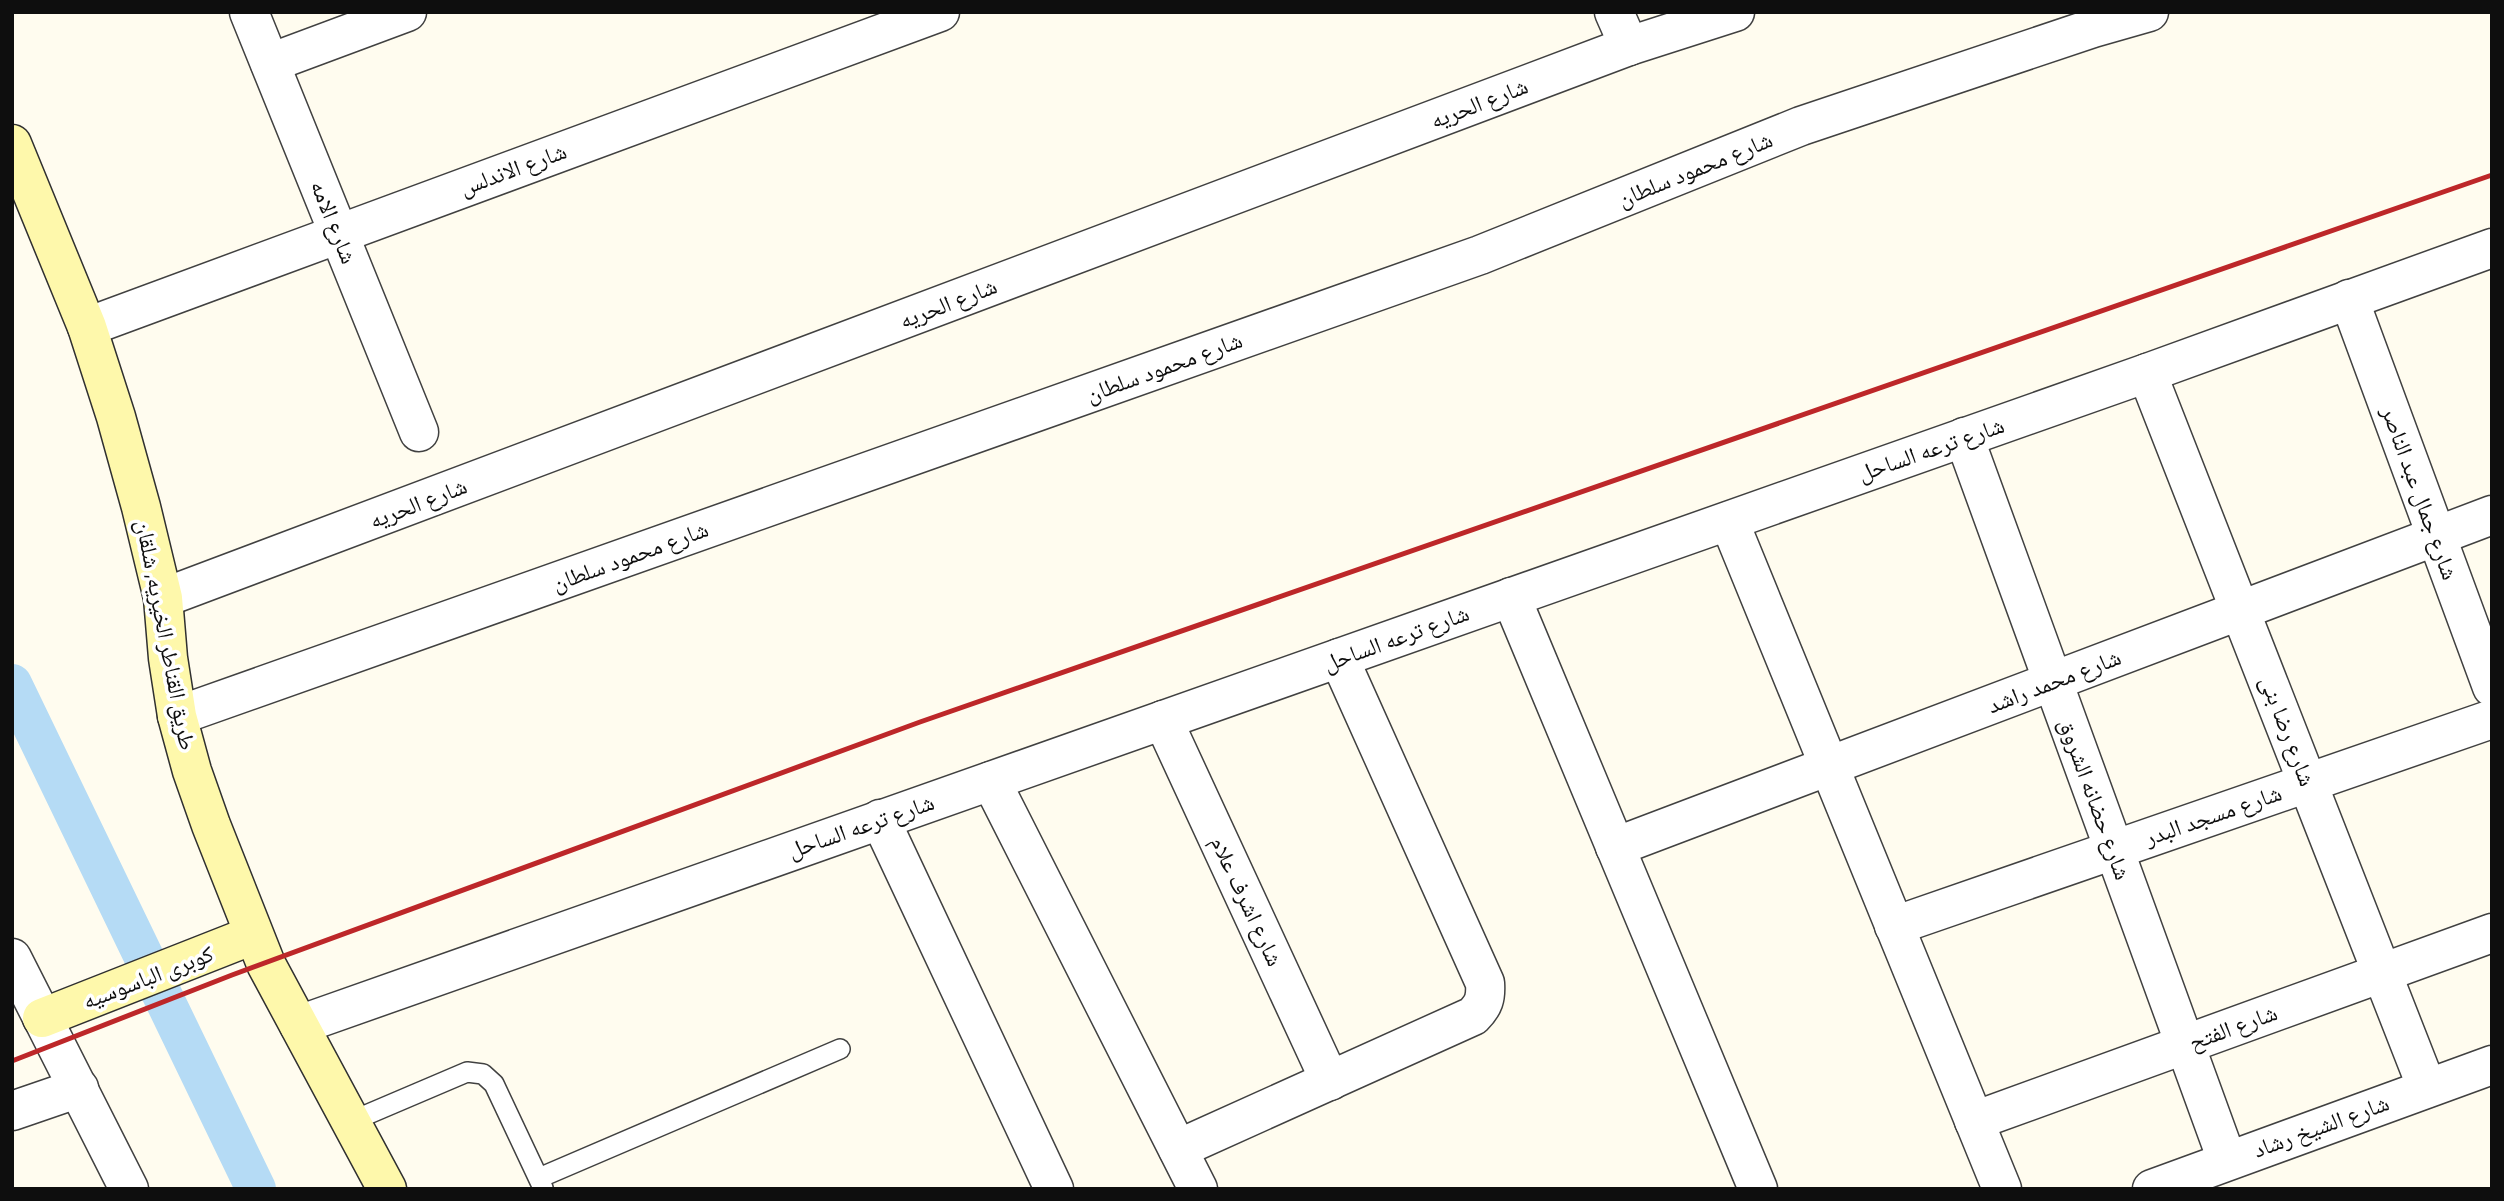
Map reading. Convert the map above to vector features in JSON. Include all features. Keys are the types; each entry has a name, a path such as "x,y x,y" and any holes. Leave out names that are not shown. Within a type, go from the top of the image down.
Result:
{"street":[{"name":"شارع الامه","path":"250,12 419,432"},
{"path":"270,62 407,12"},
{"name":"شارع الاندلس","path":"87,327 940,12"},
{"path":"1614,12 1629,47"},
{"name":"شارع الحريه","path":"163,598 1629,47 1735,12"},
{"name":"شارع محمود سلطان","path":"177,716 1480,255 1801,126 2093,28 2149,12"},
{"name":"طريق القناطر الخيريه, شلقان","path":"12,144 87,327 116,416 163,598 168,658 177,716 238,941 266,964 387,1189"},
{"name":"شارع ترعه الساحل","path":"299,1024 1729,521 2492,248"},
{"name":"شارع جمال عبد الناصر","path":"2348,299 2492,687"},
{"name":"شارع رضا بنى","path":"2147,373 2427,1088"},
{"name":"شارع حضانه الشروق","path":"1964,437 2227,1160"},
{"name":"شارع محمد راشد","path":"1615,847 2492,515"},
{"path":"1729,521 2002,1189"},
{"path":"1511,597 1758,1189"},
{"path":"1178,1149 1473,1016 1483,1006 1486,996 1485,983 1339,658"},
{"name":"شارع مسجد البدر","path":"1894,926 2492,719"},
{"name":"شارع اشرف علام","path":"1163,720 1330,1081"},
{"path":"991,781 1198,1189"},
{"path":"880,819 1054,1189"},
{"name":"شارع الفتح","path":"1974,1121 2492,933"},
{"name":"كوبرى الباسوسيه","path":"42,1018 238,941"},
{"path":"12,958 129,1189"},
{"name":"شارع الشيخ رشاد","path":"2152,1189 2492,1065"},
{"path":"12,1111 79,1088"}],"lane":[{"path":"352,1121 467,1072 483,1074 494,1084 541,1184 840,1049"}],"waterway":[{"path":"12,684 256,1189"}],"railway":[{"path":"12,1061 232,975 920,722 2492,175"}]}
